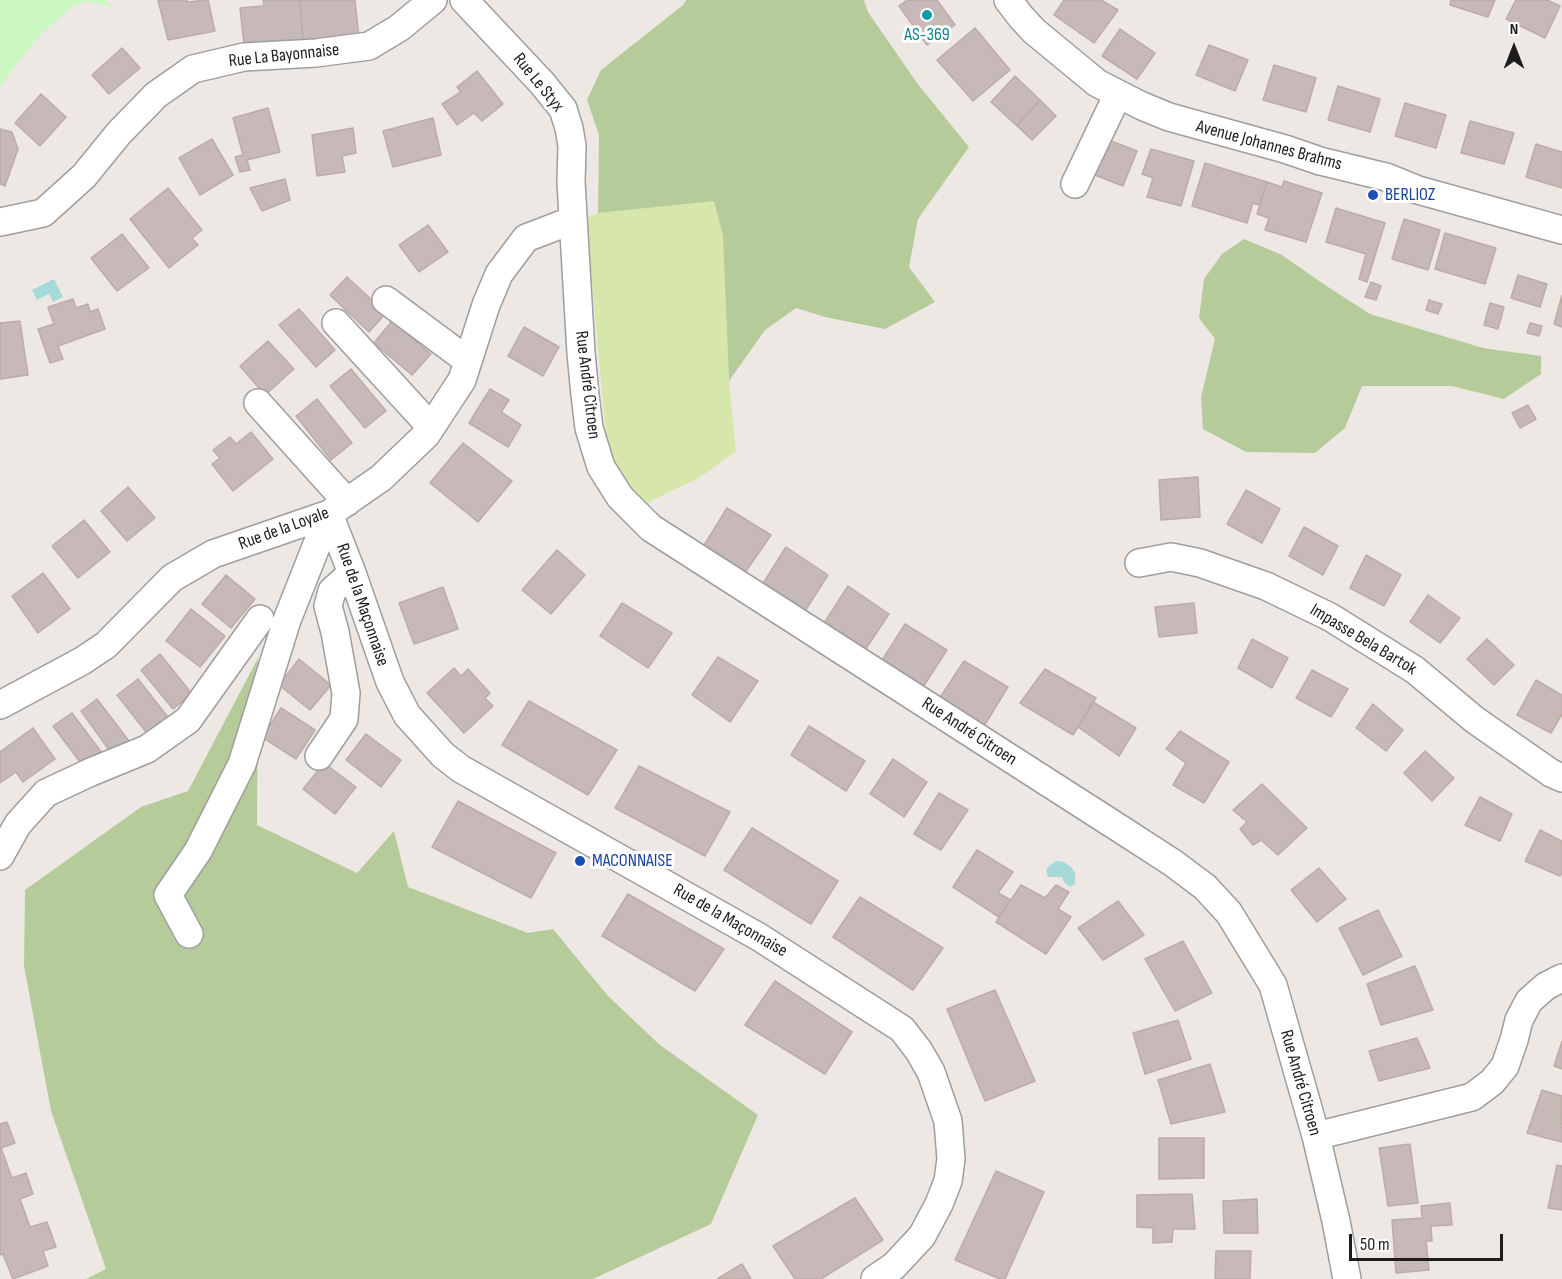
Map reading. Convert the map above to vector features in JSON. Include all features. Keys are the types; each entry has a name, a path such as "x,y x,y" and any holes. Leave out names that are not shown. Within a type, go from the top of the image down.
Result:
{"street":[{"name":"Rue La Bayonnaise","path":"0,222 43,213 84,176 119,133 156,95 194,69 244,57 316,53 369,46 399,27 433,0"},
{"name":"Rue Le Styx","path":"464,0 542,83 563,109 572,146 573,220"},
{"name":"Avenue Johannes Brahms","path":"1008,0 1044,40 1097,83 1169,117 1320,161 1386,177 1418,190 1562,230"},
{"path":"1075,184 1118,94"},
{"name":"Rue de la Loyale","path":"0,705 82,661 106,645 172,578 202,560 338,508 381,478 426,435 462,380 486,305 499,274 526,238 573,220"},
{"name":"Rue André Citroen","path":"573,220 581,353 589,428 601,467 621,497 651,528 1173,863 1205,887 1229,913 1273,985 1316,1136 1347,1279"},
{"path":"386,300 468,361"},
{"path":"336,322 431,427"},
{"path":"189,934 168,895 198,851 242,764 287,620 338,508 258,404"},
{"name":"Rue de la Maçonnaise","path":"338,508 352,573 390,682 407,715 443,755 460,769 759,937 902,1029 919,1051 931,1072 948,1121 951,1159 948,1181 922,1236 894,1266 875,1279"},
{"name":"Impasse Bela Bartok","path":"1139,563 1171,557 1200,563 1266,585 1330,617 1415,669 1475,720 1551,773 1562,778"},
{"path":"319,756 344,719 346,693 328,606 332,591 352,573"},
{"path":"0,856 18,824 46,793 147,749 188,720 260,619"},
{"path":"1316,1136 1472,1097 1492,1082 1505,1066 1518,1020 1529,1001 1546,986 1562,978"}],"green space":[{"path":"0,0 105,0 113,7 87,1 68,10 40,35 0,85"},
{"path":"686,0 864,0 868,12 917,83 969,147 918,219 909,267 935,302 885,329 825,317 796,308 765,330 729,381 723,236 714,201 598,213 599,135 587,100 601,70 683,5"},
{"path":"714,200 723,236 729,381 736,451 699,478 639,509 616,476 607,447 586,217 598,213"},
{"path":"1244,239 1282,255 1370,314 1483,348 1541,356 1541,374 1504,399 1452,386 1362,386 1345,428 1315,453 1246,452 1203,429 1201,397 1215,339 1199,318 1204,279 1222,254"},
{"path":"258,658 257,825 357,873 394,831 408,887 528,933 553,929 608,996 660,1045 758,1115 711,1224 593,1279 86,1279 106,1269 51,1111 24,966 25,890 141,807 188,791"}],"water":[{"path":"54,279 63,297 53,302 49,294 37,300 32,290"},
{"path":"1056,861 1064,862 1071,867 1075,873 1075,884 1070,887 1062,877 1048,877 1046,870"}],"building":[{"path":"158,0 187,0 187,2 208,0 215,31 168,40"},
{"path":"263,0 300,0 303,41 244,44 240,8 264,6"},
{"path":"300,0 355,0 359,38 303,41"},
{"name":"AS-369","path":"907,0 937,0 955,25 927,45 899,6"},
{"path":"1064,0 1101,0 1118,10 1094,43 1054,15"},
{"path":"1451,0 1495,0 1488,17 1450,5"},
{"path":"1516,0 1547,0 1560,6 1545,38 1506,19"},
{"path":"975,28 1010,70 973,101 937,60"},
{"path":"1120,29 1155,53 1137,79 1102,56"},
{"path":"1209,45 1248,60 1235,91 1196,75"},
{"path":"122,48 140,68 109,94 92,75"},
{"path":"1274,65 1316,78 1306,112 1263,100"},
{"path":"477,71 503,104 482,121 474,113 457,125 442,104 461,92 457,87"},
{"path":"1015,76 1040,100 1017,126 991,102"},
{"path":"1338,86 1380,99 1370,132 1328,120"},
{"path":"41,94 66,117 40,146 15,123"},
{"path":"1040,100 1056,116 1032,140 1017,126"},
{"path":"1405,103 1446,115 1436,148 1395,136"},
{"path":"268,108 280,152 247,160 250,170 240,172 235,157 243,155 233,118"},
{"path":"433,118 441,155 393,167 383,131"},
{"path":"1470,121 1514,133 1504,164 1461,153"},
{"path":"353,128 356,153 342,156 345,172 317,176 312,135"},
{"path":"0,129 12,132 18,149 5,186 0,184"},
{"path":"1101,137 1137,151 1123,186 1087,172"},
{"path":"212,139 233,175 200,195 179,158"},
{"path":"1536,144 1562,152 1562,188 1526,177"},
{"path":"1151,149 1194,161 1181,206 1147,197 1153,178 1142,174"},
{"path":"1205,163 1267,182 1259,205 1253,203 1247,223 1192,206"},
{"path":"285,179 290,200 262,211 250,188"},
{"path":"1284,181 1322,193 1306,242 1265,230 1269,218 1257,214 1267,182 1282,187"},
{"path":"168,188 202,230 192,238 198,245 169,268 130,219"},
{"path":"1336,208 1385,223 1367,282 1359,279 1366,254 1326,242"},
{"path":"1404,219 1440,230 1428,270 1392,259"},
{"path":"428,225 448,252 419,272 399,245"},
{"path":"1445,233 1496,248 1485,284 1435,269"},
{"path":"122,234 149,268 117,291 91,258"},
{"path":"1518,275 1547,284 1540,307 1511,298"},
{"path":"347,277 386,313 369,332 330,295"},
{"path":"1371,282 1381,286 1376,300 1365,297"},
{"path":"1562,295 1562,327 1554,324"},
{"path":"73,299 76,308 88,304 90,312 98,309 105,329 58,346 63,359 50,363 38,329 54,324 48,307"},
{"path":"1429,300 1442,304 1438,314 1426,310"},
{"path":"1490,303 1504,307 1498,329 1484,325"},
{"path":"299,309 335,350 316,367 279,325"},
{"path":"20,321 28,375 0,379 0,323"},
{"path":"392,321 431,354 412,375 374,343"},
{"path":"1530,323 1542,326 1539,336 1527,333"},
{"path":"524,327 559,347 543,376 508,356"},
{"path":"268,341 294,369 265,395 240,366"},
{"path":"351,369 386,411 365,428 330,386"},
{"path":"490,389 509,400 501,412 521,425 508,447 469,423"},
{"path":"317,399 352,443 331,460 296,416"},
{"path":"1528,405 1536,419 1520,428 1512,413"},
{"path":"251,432 273,459 233,491 212,464 220,458 213,450 230,437 236,444"},
{"path":"463,443 512,481 478,522 430,483"},
{"path":"1198,477 1200,517 1161,520 1159,480"},
{"path":"128,487 155,518 127,541 101,511"},
{"path":"1246,490 1280,509 1262,543 1227,524"},
{"path":"727,508 771,535 744,574 703,547"},
{"path":"84,520 110,552 78,578 52,546"},
{"path":"1304,527 1338,546 1323,575 1289,556"},
{"path":"786,547 828,575 805,611 762,585"},
{"path":"557,550 585,575 551,614 522,590"},
{"path":"1366,555 1401,575 1384,606 1350,588"},
{"path":"43,573 70,609 38,633 12,596"},
{"path":"226,575 255,599 231,628 202,604"},
{"path":"848,586 889,614 865,650 824,623"},
{"path":"443,587 458,629 414,644 399,603"},
{"path":"1428,595 1460,618 1440,643 1410,622"},
{"path":"622,603 672,633 648,668 600,636"},
{"path":"1194,603 1197,633 1159,637 1155,607"},
{"path":"191,609 225,636 200,667 166,641"},
{"path":"905,624 947,650 923,687 881,662"},
{"path":"1252,639 1288,658 1272,688 1238,668"},
{"path":"1487,639 1514,665 1494,685 1467,659"},
{"path":"160,654 192,694 173,709 141,670"},
{"path":"718,657 758,681 730,722 692,695"},
{"path":"299,659 331,685 310,710 279,685"},
{"path":"964,661 1008,687 984,726 939,699"},
{"path":"454,668 461,676 468,669 490,693 485,698 493,706 464,733 427,693"},
{"path":"1045,669 1096,698 1073,735 1020,703"},
{"path":"1312,670 1348,689 1331,717 1296,698"},
{"path":"138,679 171,721 150,737 117,695"},
{"path":"1536,680 1562,695 1562,714 1551,733 1517,715"},
{"path":"97,699 129,741 112,754 81,711"},
{"path":"529,701 617,750 588,795 502,745"},
{"path":"1093,702 1136,728 1119,756 1078,727"},
{"path":"1373,704 1403,730 1386,751 1356,728"},
{"path":"281,708 315,730 296,759 262,737"},
{"path":"72,713 102,753 83,766 53,726"},
{"path":"809,726 865,761 846,791 791,755"},
{"path":"33,728 55,759 23,782 16,772 0,783 0,752"},
{"path":"1180,731 1229,762 1204,803 1173,785 1186,763 1166,749"},
{"path":"366,734 401,760 381,787 346,760"},
{"path":"1425,751 1454,778 1432,801 1404,773"},
{"path":"893,759 927,782 904,817 870,794"},
{"path":"324,763 356,787 335,814 303,789"},
{"path":"639,766 730,812 705,856 615,808"},
{"path":"1262,784 1307,828 1278,855 1261,840 1253,845 1240,829 1247,822 1233,810"},
{"path":"939,793 968,810 941,850 914,834"},
{"path":"1480,797 1512,814 1500,841 1465,825"},
{"path":"458,801 556,853 531,898 432,847"},
{"path":"752,828 838,881 811,924 724,870"},
{"path":"1540,830 1562,841 1560,876 1525,861"},
{"path":"977,850 1013,872 998,893 1011,900 999,917 953,887"},
{"path":"1319,868 1346,899 1317,922 1291,890"},
{"path":"1021,885 1045,898 1056,885 1069,892 1058,909 1071,917 1046,954 996,922"},
{"path":"628,894 724,949 695,991 602,936"},
{"path":"860,897 943,948 913,990 833,937"},
{"path":"1118,901 1144,935 1103,960 1078,928"},
{"path":"1378,910 1402,956 1363,975 1339,928"},
{"path":"1183,941 1212,993 1175,1011 1145,959"},
{"path":"1415,966 1433,1010 1381,1025 1367,984"},
{"path":"775,981 852,1032 825,1074 745,1025"},
{"path":"995,990 1035,1081 985,1101 947,1009"},
{"path":"1178,1020 1191,1059 1145,1074 1133,1033"},
{"path":"1417,1038 1430,1068 1379,1081 1369,1051"},
{"path":"1562,1041 1562,1069 1554,1066"},
{"path":"1210,1064 1225,1112 1171,1124 1158,1080"},
{"path":"1542,1090 1562,1096 1562,1142 1527,1133"},
{"path":"7,1122 15,1143 1,1148 12,1178 26,1173 33,1194 20,1199 30,1227 47,1222 56,1247 43,1251 48,1266 13,1279 3,1254 0,1255 0,1124"},
{"path":"1159,1138 1204,1138 1204,1178 1159,1179"},
{"path":"1410,1144 1418,1203 1388,1206 1379,1148"},
{"path":"1557,1165 1562,1166 1562,1210 1548,1208"},
{"path":"996,1171 1044,1192 1005,1279 955,1260"},
{"path":"1192,1194 1195,1229 1173,1229 1172,1242 1153,1243 1153,1228 1137,1227 1137,1195"},
{"path":"855,1198 883,1240 821,1279 795,1279 773,1246"},
{"path":"1257,1199 1258,1233 1224,1233 1223,1201"},
{"path":"1450,1203 1452,1225 1431,1226 1432,1241 1426,1241 1429,1270 1396,1273 1392,1220 1422,1218 1421,1206"},
{"path":"1216,1251 1251,1251 1250,1279 1215,1279"},
{"path":"742,1264 751,1279 717,1279"}],"place":[{"name":"AS-369","path":"927,15"},
{"name":"BERLIOZ","path":"1373,195"},
{"name":"MACONNAISE","path":"580,861"}]}
